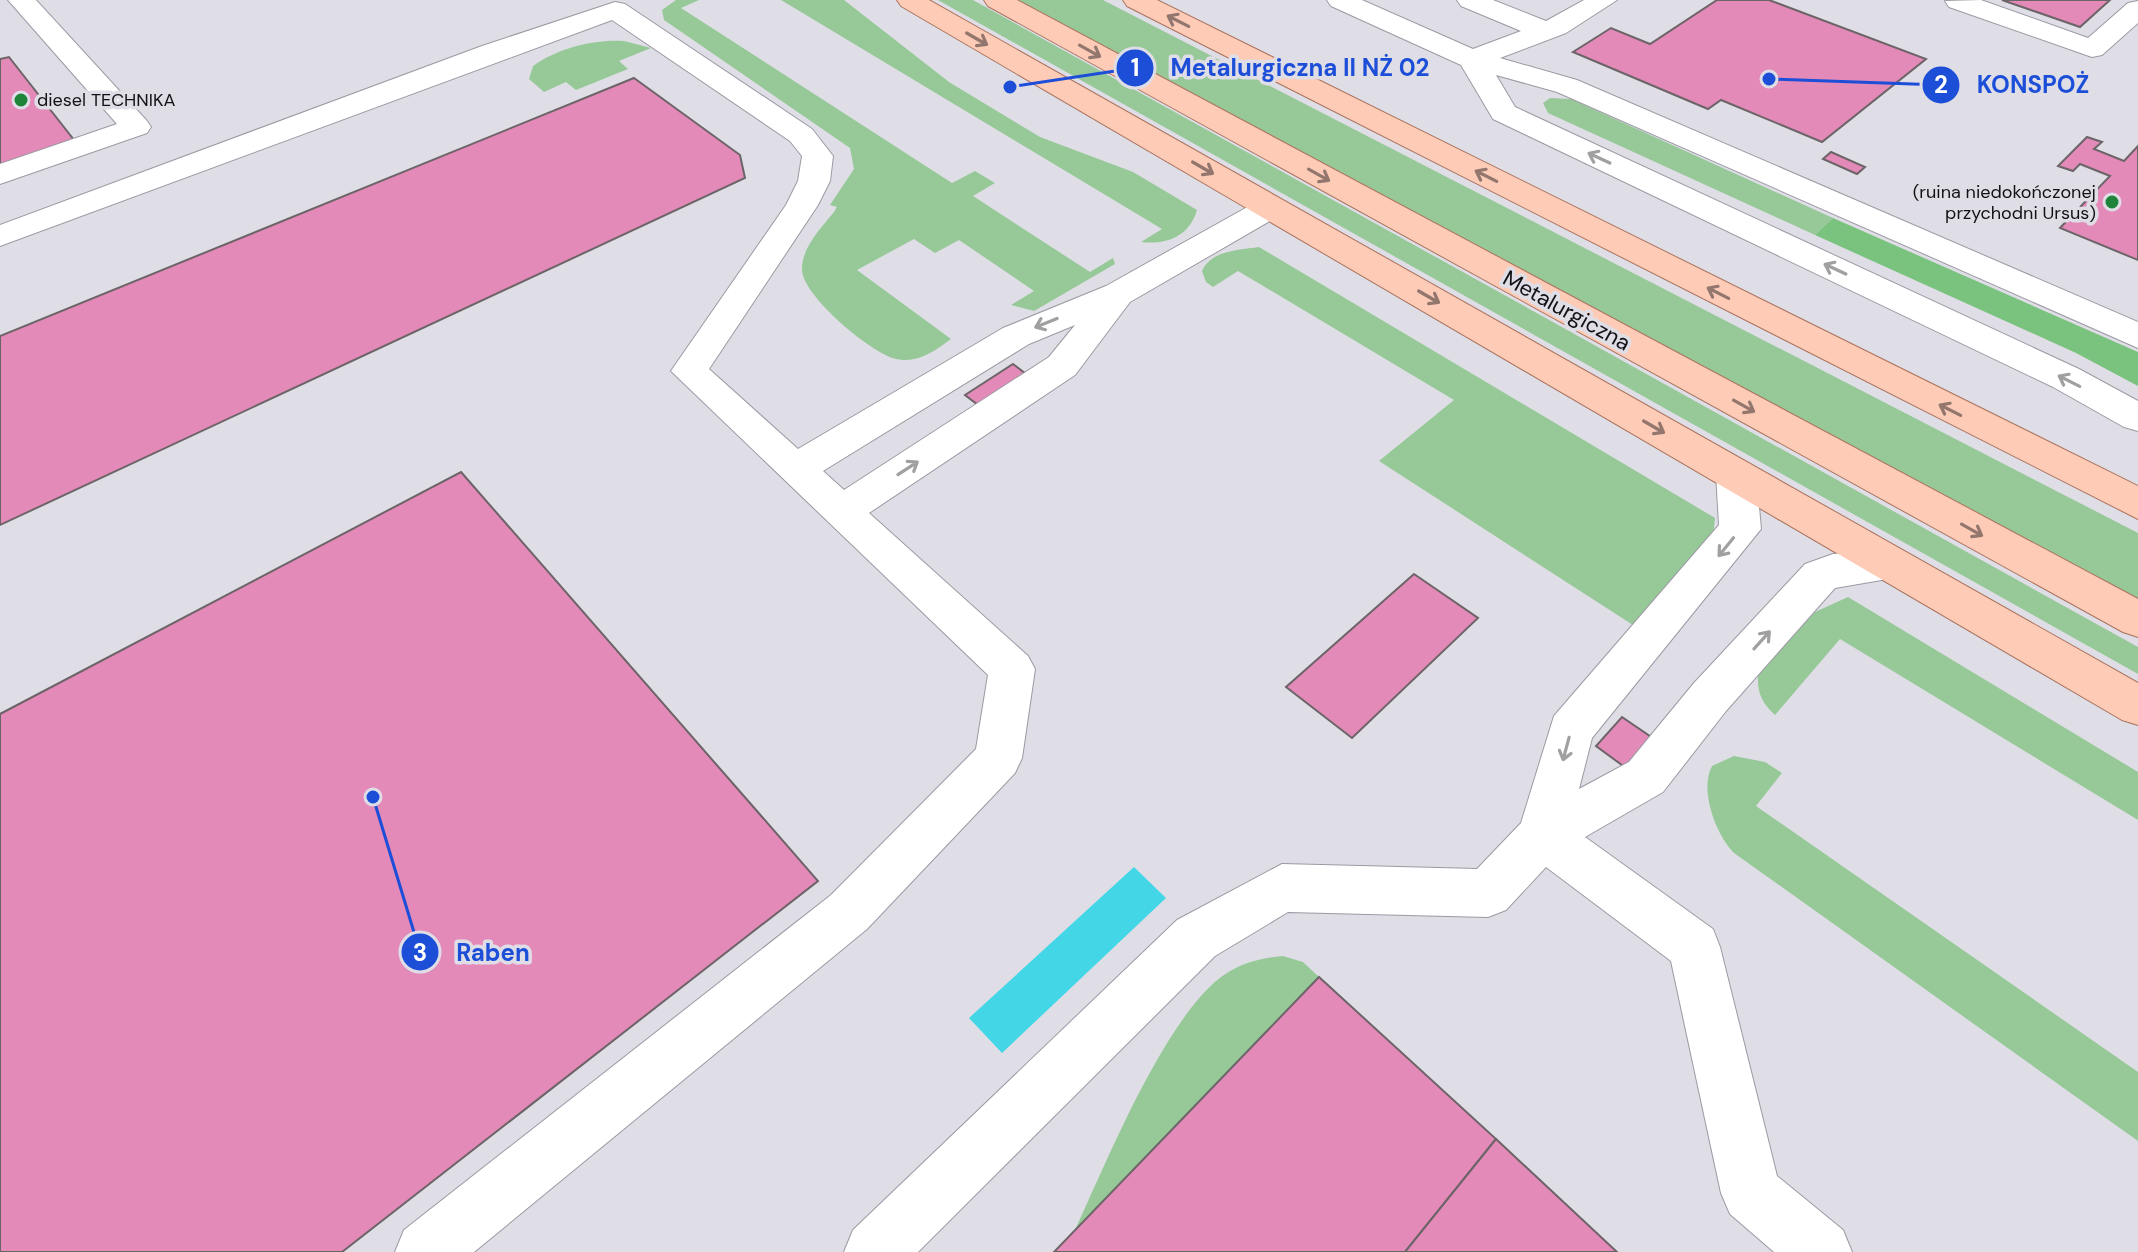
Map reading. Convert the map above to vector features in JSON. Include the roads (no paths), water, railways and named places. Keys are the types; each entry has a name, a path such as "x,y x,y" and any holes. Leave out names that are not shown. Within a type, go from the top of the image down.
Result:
{"main road":[{"path":"910,0 2138,706"},
{"name":"Metalurgiczna","path":"997,0 2138,620"},
{"path":"1136,0 2138,504"},
{"path":"2020,445 2138,493"}],"street":[{"path":"0,175 136,127 21,0"},
{"path":"1340,0 1472,59 1567,86 2138,336"},
{"path":"1470,0 1545,31"},
{"path":"1472,59 1545,31 1604,0"},
{"path":"1958,1 2092,49 2138,9"},
{"path":"0,236 492,52 631,5 801,135 817,151 819,169 800,210 689,371 1012,669 998,758 849,912 426,1252"},
{"path":"1472,59 1504,113 2066,378 2138,418"},
{"path":"797,468 1016,336 1118,294 1271,207"},
{"path":"842,511 1062,366 1118,294"},
{"path":"1543,835 1571,730 1740,529 1736,474"},
{"path":"875,1252 1196,938 1282,888 1488,893 1543,835 1646,777 1710,697 1820,576 1833,570 1890,565"},
{"path":"1543,835 1694,947 1751,1193 1821,1252"}],"water":[{"path":"1134,867 1166,898 1002,1053 969,1018"}],"place":[{"name":"KONSPOŻ","path":"1769,79"},
{"name":"Metalurgiczna II NŻ 02","path":"1010,87"},
{"name":"diesel TECHNIKA","path":"21,100"},
{"name":"(ruina niedokończonej przychodni Ursus)","path":"2112,202"},
{"name":"Raben","path":"373,797"}]}
